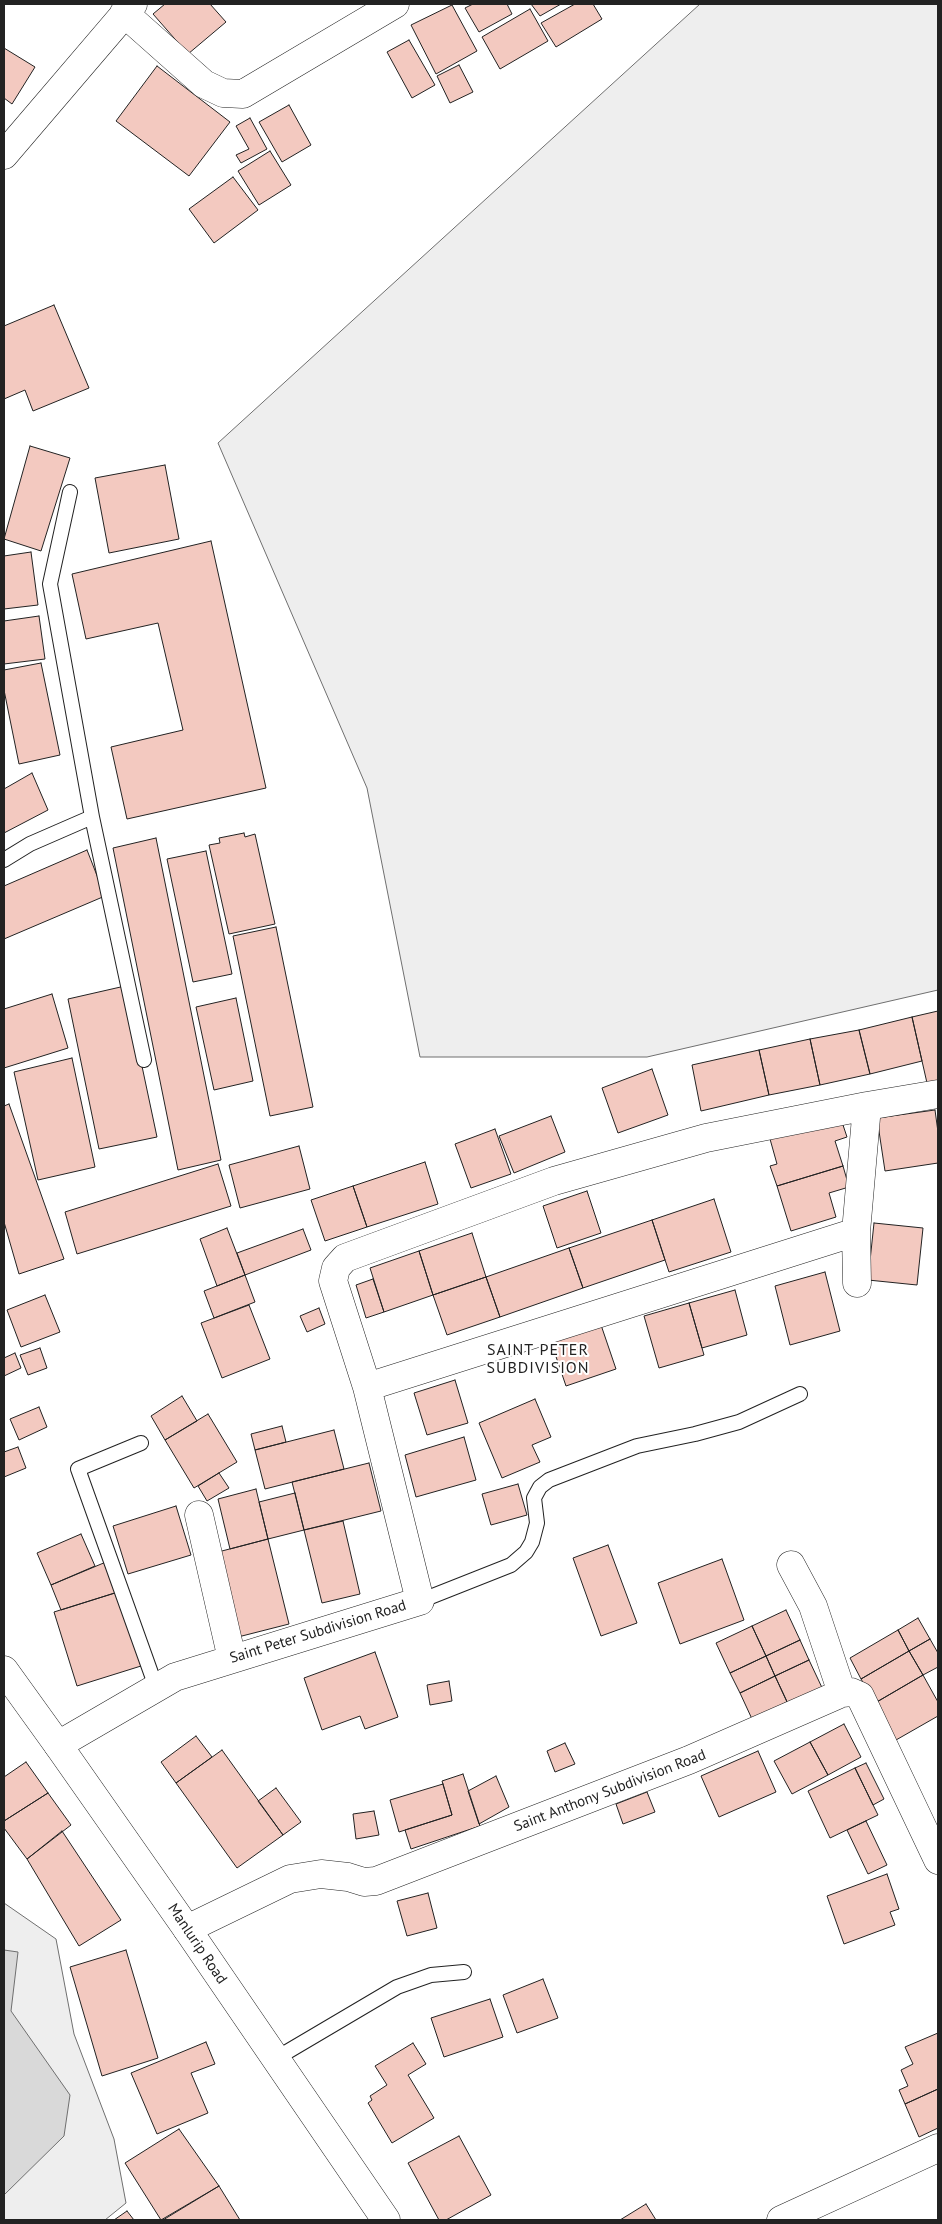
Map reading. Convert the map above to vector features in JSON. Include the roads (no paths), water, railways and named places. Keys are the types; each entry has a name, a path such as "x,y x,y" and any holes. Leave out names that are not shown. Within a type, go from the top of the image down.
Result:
{"street":[{"path":"4,155 128,9 204,84 223,93 243,94 395,4"},
{"path":"857,1283 856,1232 867,1106 938,1094"},
{"name":"Saint Peter Subdivision Road","path":"58,1745 176,1677 420,1600 367,1387 333,1281 336,1268 345,1258 554,1181 706,1138 867,1106"},
{"path":"367,1387 856,1232"},
{"path":"199,1515 232,1659"},
{"path":"791,1565 813,1606 842,1693 851,1692 860,1696 938,1860"},
{"name":"Manlurip Road","path":"9,1687 58,1745 187,1929 386,2220"},
{"name":"Saint Anthony Subdivision Road","path":"187,1929 290,1879 321,1874 348,1877 364,1882 376,1881 689,1760 842,1693"},
{"path":"781,2220 938,2148"}],"lane":[{"path":"70,492 50,584 92,817 144,1060"},
{"path":"4,860 30,844 92,817"},
{"path":"420,1600 511,1565 526,1552 532,1542 537,1523 534,1498 540,1487 549,1480 637,1446 695,1434 739,1422 800,1394"},
{"path":"141,1443 78,1469 156,1688"},
{"path":"275,2059 397,1987 431,1975 464,1972"}],"district":[{"name":"SAINT PETER SUBDIVISION","path":"538,1359"}]}
